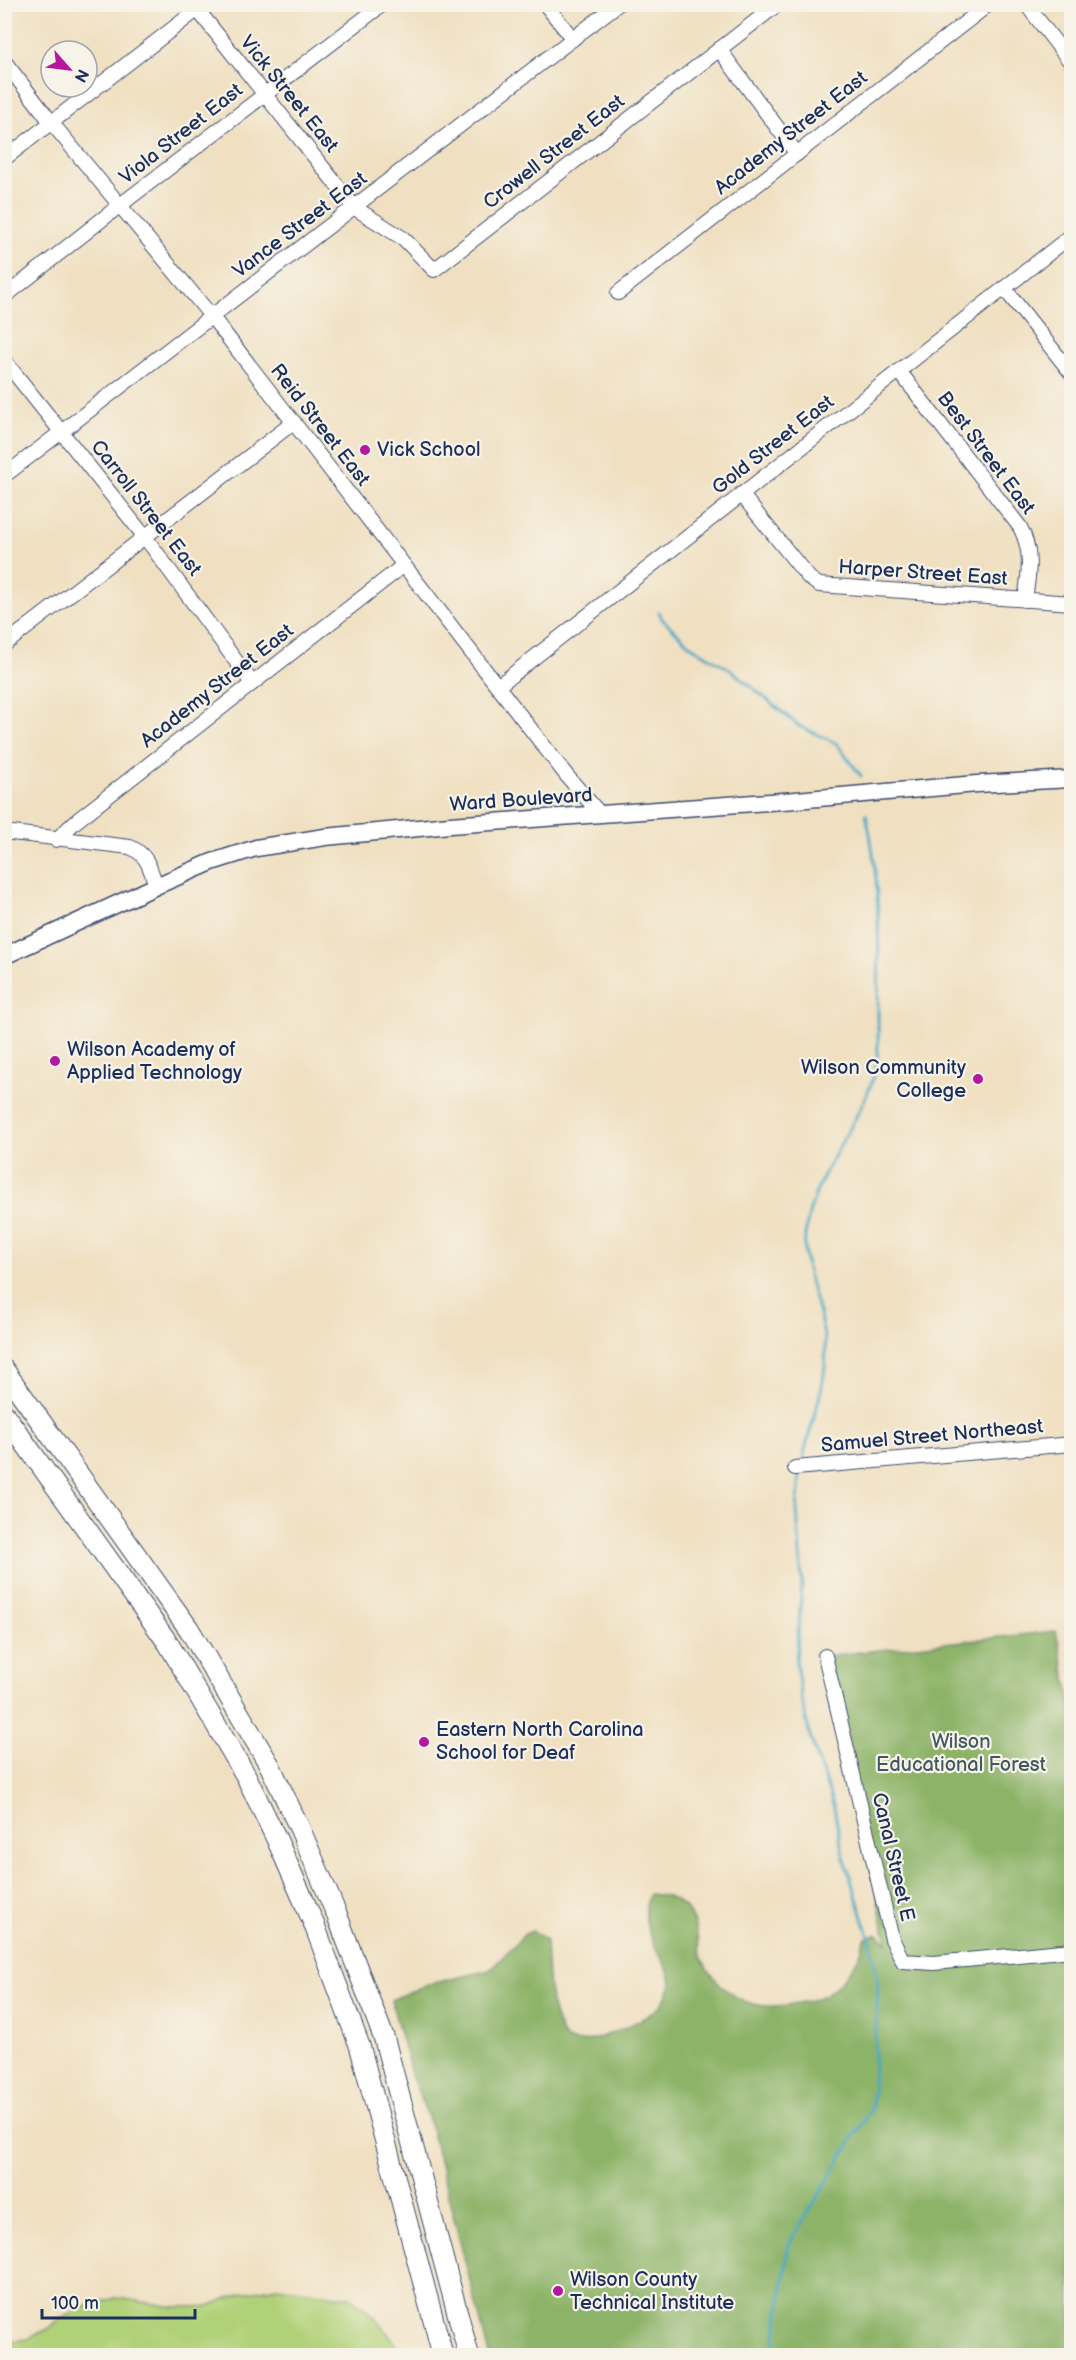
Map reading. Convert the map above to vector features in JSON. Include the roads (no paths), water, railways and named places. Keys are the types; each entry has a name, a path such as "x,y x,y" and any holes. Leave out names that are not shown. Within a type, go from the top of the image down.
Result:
{"highway":[{"path":"4,1370 189,1629 269,1764 300,1829 337,1915 384,2038 469,2355"},
{"path":"4,1414 168,1643 236,1757 277,1840 314,1924 360,2047 443,2355"}],"main road":[{"name":"Ward Boulevard","path":"4,956 212,862 256,848 313,839 450,825 977,784 1071,779"}],"street":[{"name":"Viola Street East","path":"4,297 383,4"},
{"path":"545,4 573,39"},
{"name":"Vance Street East","path":"4,476 618,4"},
{"name":"Crowell Street East","path":"355,208 404,239 434,270 778,4"},
{"name":"Academy Street East","path":"618,293 989,4"},
{"path":"1026,4 1071,64"},
{"name":"Vick Street East","path":"198,6 264,94 355,208"},
{"path":"4,159 198,6"},
{"path":"719,49 797,154"},
{"name":"Reid Street East","path":"4,61 119,206 212,317 601,815"},
{"name":"Gold Street East","path":"498,686 1071,235"},
{"path":"1004,288 1071,374"},
{"name":"Carroll Street East","path":"4,360 145,537 252,683"},
{"name":"Best Street East","path":"899,371 1020,527 1031,560 1025,600"},
{"path":"4,645 294,422"},
{"name":"Harper Street East","path":"741,494 808,578 819,585 1071,603"},
{"name":"Academy Street East","path":"56,840 75,822 404,565"},
{"path":"4,832 130,847 141,852 147,860 156,886"},
{"name":"Samuel Street Northeast","path":"795,1468 1071,1444"},
{"name":"Canal Street E","path":"825,1656 892,1939 903,1961 934,1963 1071,1950"}],"waterway":[{"path":"659,612 662,619 691,646 731,670 799,726 836,743 861,776"},
{"path":"803,1459 820,1394 825,1362 823,1330 806,1261 805,1237 808,1216 823,1177 863,1103 874,1075 877,1058 879,963 877,888 866,814"},
{"path":"773,2356 789,2244 872,2107 878,1983 871,1943 843,1854 834,1808 810,1736 801,1698 796,1662 802,1583 797,1509 800,1475"}],"place":[{"name":"Vick School","path":"365,450"},
{"name":"Wilson Academy of Applied Technology","path":"55,1061"},
{"name":"Wilson Community College","path":"978,1079"},
{"name":"Eastern North Carolina School for Deaf","path":"424,1742"},
{"name":"Wilson County Technical Institute","path":"558,2291"}],"park label":[{"name":"Wilson Educational Forest","path":"961,1754"}]}
